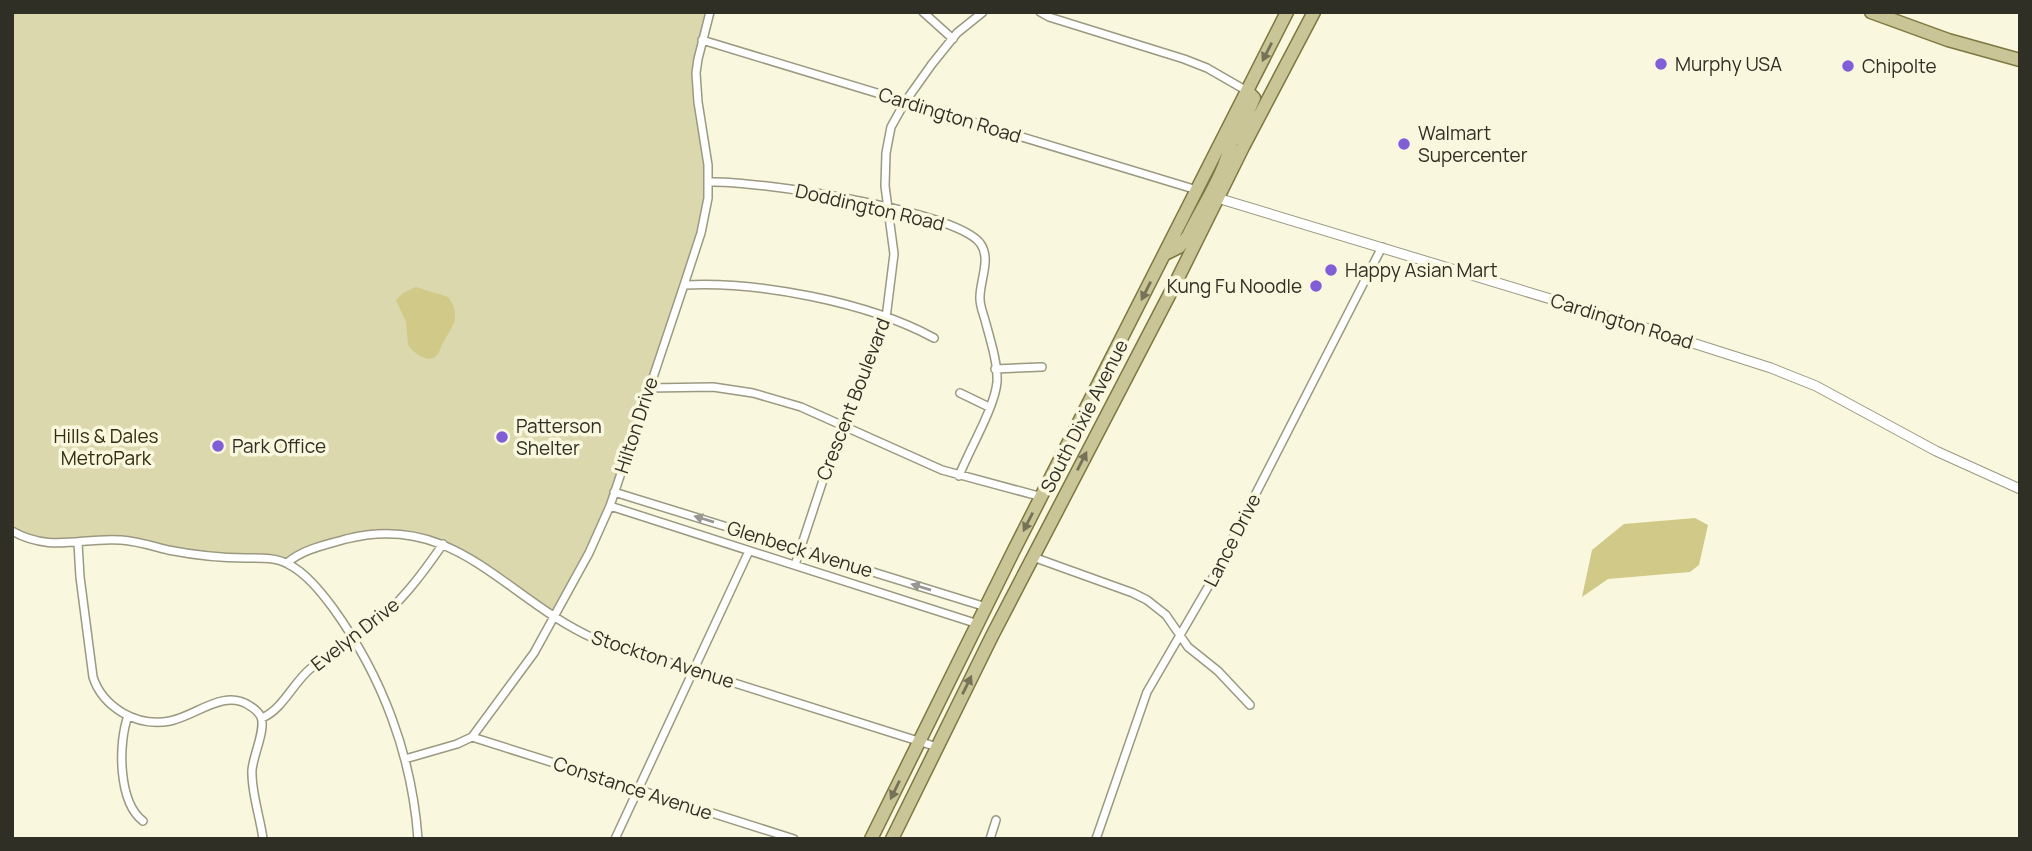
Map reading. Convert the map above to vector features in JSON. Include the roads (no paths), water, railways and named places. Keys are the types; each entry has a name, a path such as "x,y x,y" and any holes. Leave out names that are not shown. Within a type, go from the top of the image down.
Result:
{"main road":[{"name":"South Dixie Avenue","path":"892,839 1033,557 1208,194 1233,121 1287,12"},
{"path":"1303,33 1307,12"},
{"name":"South Dixie Avenue","path":"872,839 1165,254 1243,147 1314,12"},
{"path":"1871,12 1948,40 2020,60"},
{"path":"1243,147 1243,124 1254,98 1247,91 1270,83 1282,72"}],"street":[{"name":"Hilton Drive","path":"472,737 534,653 583,565 610,506 684,285 705,216 709,182 696,88 698,59 710,12"},
{"path":"923,12 953,39"},
{"name":"Crescent Boulevard","path":"795,565 842,425 869,368 886,317 894,254 888,208 886,152 891,127 905,102 953,39 983,12"},
{"path":"1040,12 1184,59 1207,68 1247,91"},
{"name":"Cardington Road","path":"702,40 1771,368 1816,386 1936,451 2020,489"},
{"name":"Doddington Road","path":"709,182 815,193 888,208 957,227 973,236 982,246 985,260 979,301 997,383 959,476"},
{"name":"Lance Drive","path":"1096,839 1144,701 1208,587 1382,247"},
{"path":"684,285 725,285 832,302 886,317 933,338"},
{"path":"995,369 1042,367"},
{"path":"648,388 702,386 753,393 801,407 912,458 959,476 1042,497"},
{"path":"960,393 989,407"},
{"name":"Glenbeck Avenue","path":"614,492 986,607"},
{"name":"Glenbeck Avenue","path":"610,506 978,624"},
{"path":"12,531 39,542 119,540 221,558 264,558 287,563 298,570 315,586 353,639 385,701 412,786 418,839"},
{"name":"Stockton Avenue","path":"287,563 304,551 367,534 405,534 443,544 483,566 554,617 595,639 937,747"},
{"path":"78,543 93,677 110,704 140,721 163,722 184,717 214,703 231,700 245,702 262,718 252,771 263,839"},
{"name":"Evelyn Drive","path":"262,718 279,705 309,670 378,621 401,600 443,544"},
{"path":"615,839 749,551"},
{"path":"1033,557 1147,600 1166,615 1188,647 1218,671 1251,705"},
{"path":"128,716 123,732 121,758 130,798 136,814 143,821"},
{"path":"405,759 472,737"},
{"name":"Constance Avenue","path":"472,737 794,839"},
{"path":"990,839 996,820"}],"place":[{"name":"Murphy USA","path":"1661,64"},
{"name":"Chipolte","path":"1848,66"},
{"name":"Walmart Supercenter","path":"1404,144"},
{"name":"Happy Asian Mart","path":"1331,270"},
{"name":"Kung Fu Noodle","path":"1316,286"},
{"name":"Patterson Shelter","path":"502,437"},
{"name":"Park Office","path":"218,446"}],"park label":[{"name":"Hills & Dales MetroPark","path":"106,447"}]}
